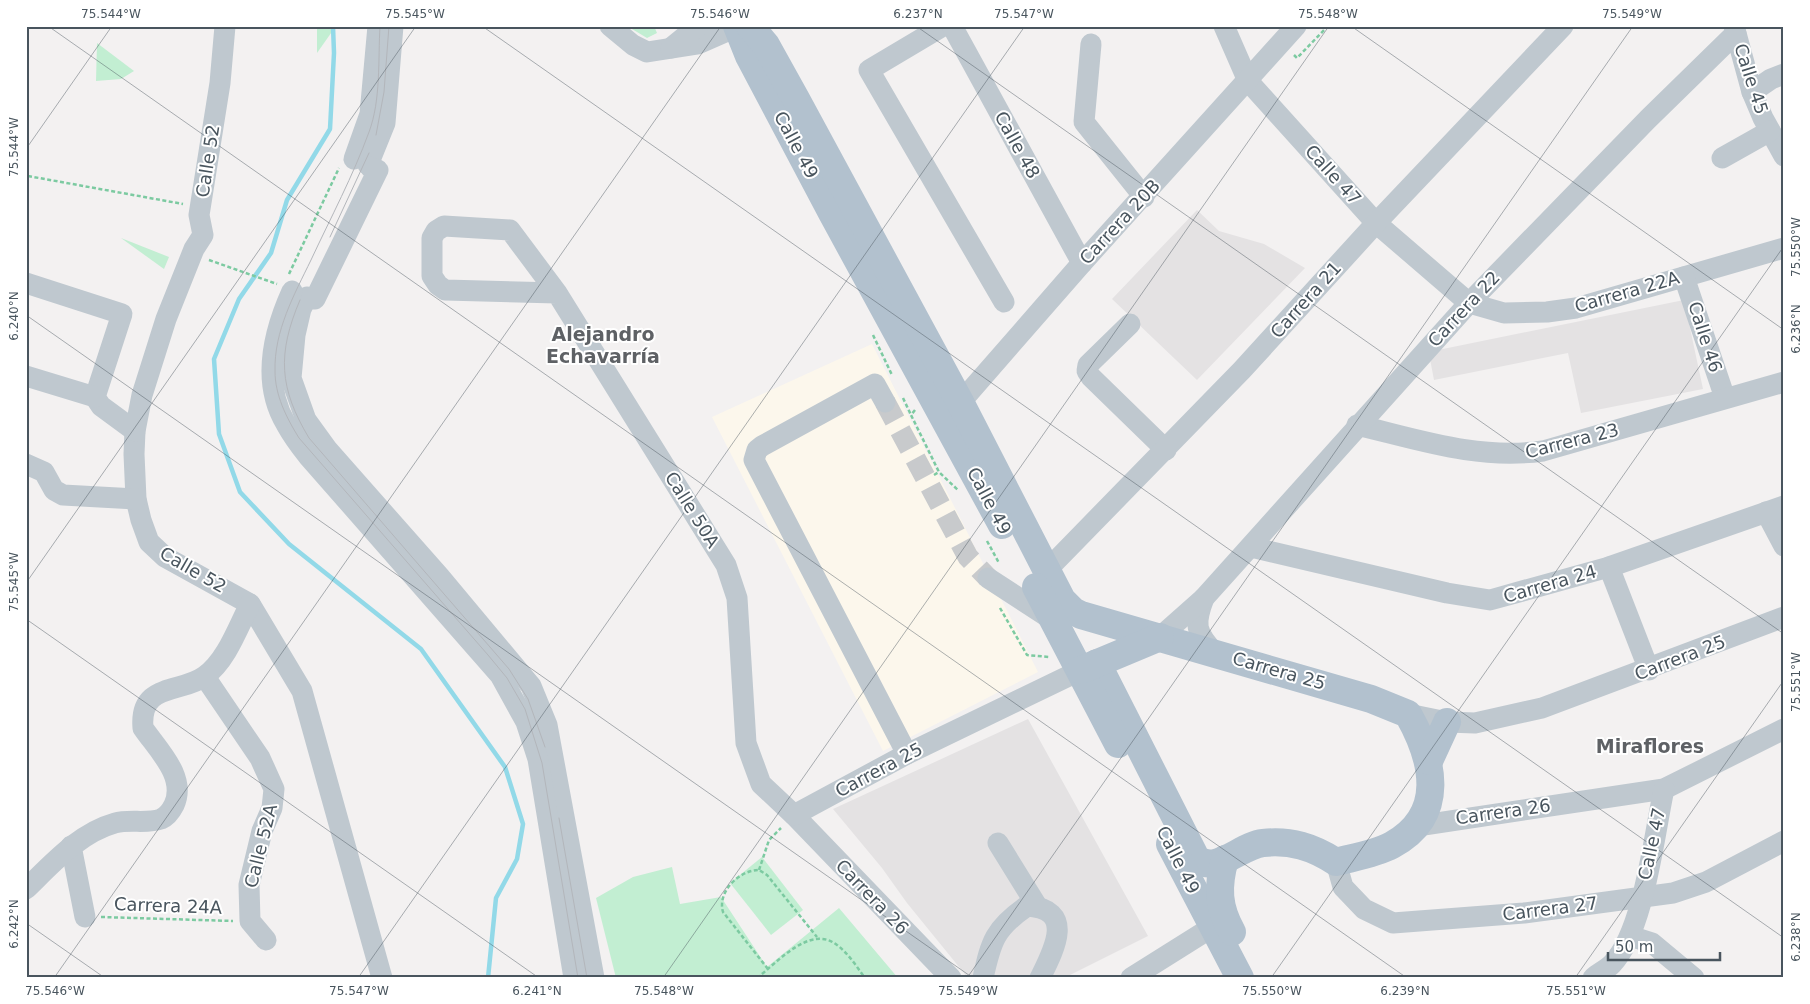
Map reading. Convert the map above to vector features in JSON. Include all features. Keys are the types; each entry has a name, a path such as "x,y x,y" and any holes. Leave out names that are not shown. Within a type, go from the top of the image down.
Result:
{"main road":[{"name":"Calle 49","path":"741,26 766,45 803,134 929,391 953,411 1046,571 1058,610"},
{"name":"Calle 49","path":"803,134 953,411 1088,667 1219,923 1240,978"},
{"path":"1058,610 1073,611 1149,642 1119,678 1116,701"},
{"name":"Carrera 25","path":"1088,667 1149,642 1215,653 1371,699 1408,714"},
{"name":"Calle 49","path":"1088,667 1116,701 1196,858 1201,863 1216,864 1224,859"},
{"path":"1408,714 1428,762 1431,778 1430,795 1425,811 1416,826"},
{"path":"1428,762 1447,722"},
{"name":"Carrera 26","path":"1336,862 1392,845 1416,826"},
{"path":"1224,859 1246,847 1261,843 1289,842 1317,850 1336,862"},
{"name":"Calle 49","path":"1224,859 1220,882 1219,923 1256,978"}],"street":[{"path":"364,164 378,26"},
{"path":"364,164 385,123 393,26"},
{"path":"610,26 632,46 647,52 659,52 671,48 698,44 741,26"},
{"path":"671,48 698,26"},
{"path":"944,26 869,70 1004,302"},
{"name":"Calle 48","path":"952,26 1082,263"},
{"name":"Calle 47","path":"1224,26 1254,75 1376,223 1469,303"},
{"name":"Carrera 20B","path":"953,411 1082,263 1144,197 1296,26"},
{"name":"Carrera 21","path":"1046,571 1242,370 1376,223 1455,129 1558,28"},
{"name":"Calle 52","path":"222,30 220,83 198,215 202,235 194,249 166,319 142,395 135,431 136,499 149,542 157,550 178,565 250,604"},
{"name":"Calle 45","path":"1735,30 1752,92 1784,156"},
{"name":"Carrera 22","path":"1149,642 1204,598 1357,425 1469,303 1735,30"},
{"path":"1090,44 1084,122 1144,197"},
{"path":"1752,92 1771,79 1784,74"},
{"path":"1722,158 1770,131"},
{"path":"364,164 378,170 315,299 307,297 301,310 295,335 291,378 306,420 327,449 440,577 531,686 547,725 594,978"},
{"name":"Calle 50A","path":"557,293 445,290 438,285 432,276 432,238 436,231 444,226 510,230 557,293 726,565 737,598 746,743 761,784 794,815"},
{"name":"Carrera 22A","path":"1469,303 1504,313 1547,312 1576,308 1784,248"},
{"name":"Calle 46","path":"1684,276 1725,398"},
{"path":"26,283 122,314 95,398"},
{"path":"290,284 272,348 272,381 282,415 308,456 500,675 516,700 526,722 538,759 574,978"},
{"path":"1130,324 1088,365 1087,370 1091,377 1166,450"},
{"path":"26,376 95,398 101,406 135,431"},
{"name":"Carrera 23","path":"1357,425 1479,453 1515,455 1543,451 1784,382"},
{"path":"885,402 876,384 762,446 757,450 754,460 907,754"},
{"path":"26,464 44,472 57,493 63,495 136,499"},
{"path":"1775,509 1784,546"},
{"name":"Carrera 24","path":"1251,547 1447,593 1490,600 1609,567 1775,509"},
{"path":"1609,567 1649,670"},
{"path":"993,582 1058,610"},
{"name":"Carrera 22","path":"1204,598 1197,618 1197,626 1203,640 1215,653"},
{"path":"26,889 72,846 115,823 160,819 171,812 177,798 178,783 143,728 145,706 158,694 205,677 229,646 250,604"},
{"path":"250,604 302,691 382,978"},
{"name":"Carrera 25","path":"1408,714 1447,722 1475,723 1542,708 1649,670 1784,617"},
{"name":"Carrera 25","path":"794,815 907,754 1088,667"},
{"name":"Calle 52A","path":"205,677 260,758 274,789 272,808 262,831 249,885 250,921"},
{"name":"Carrera 26","path":"1416,826 1664,789 1784,730"},
{"name":"Calle 47","path":"1641,898 1664,789"},
{"name":"Carrera 26","path":"794,815 950,978"},
{"name":"Carrera 27","path":"1336,862 1343,887 1364,909 1393,923 1524,913 1673,893 1706,882 1784,841"},
{"path":"998,842 1037,906"},
{"path":"72,846 85,917"},
{"path":"1593,978 1612,964 1630,936 1641,898"},
{"path":"983,978 989,950 999,929 1026,906 1042,906 1054,917 1057,927 1056,942 1040,978"},
{"path":"250,921 266,940"},
{"path":"1131,978 1219,923"},
{"path":"1630,936 1652,943 1694,978"}],"path":[{"path":"1297,58 1328,26"},
{"path":"290,284 345,155 364,164"},
{"path":"28,176 189,206"},
{"path":"213,261 267,280"},
{"path":"929,391 911,415 939,472 963,495"},
{"path":"934,474 939,472"},
{"path":"983,533 1002,571 993,582 997,602 1025,653 1031,657 1051,657"},
{"path":"759,870 769,840 794,815"},
{"path":"768,969 723,912 720,904 725,891 744,873 759,870 767,875 817,938"},
{"name":"Carrera 24A","path":"85,917 250,921"},
{"path":"757,978 804,942 817,938 827,939 838,946 866,978"}],"shaded area":[{"path":"1197,210 1219,231 1264,244 1305,268 1197,380 1112,299"},
{"path":"1684,300 1703,389 1581,413 1568,353 1434,380 1430,359 1438,350"},
{"path":"872,344 1038,672 883,751 712,417"},
{"path":"1028,719 1148,936 1064,978 968,978 833,809"}],"green space":[{"path":"317,26 336,26 317,53"},
{"path":"627,26 654,26 657,33 647,38"},
{"path":"97,43 134,71 121,79 96,81"},
{"path":"121,238 169,257 164,269"},
{"path":"762,857 803,910 771,935 730,883"},
{"path":"672,867 680,904 721,897 767,967 839,908 898,978 616,978 596,898 633,877"}],"waterway":[{"path":"333,26 334,53 330,129 287,200 271,253 239,299 214,359 219,434 240,492 289,544 421,649 505,767 523,824 517,859 496,898 488,978"}],"tunnel":[{"path":"885,402 968,557 988,578"}],"tram line":[{"path":"380,26 376,107 373,120 349,180 286,314 278,342 275,380 286,414 299,438 488,655 507,678 525,709 542,763 578,978"},
{"path":"376,135 384,92 389,26"},
{"path":"330,237 369,153"},
{"path":"300,300 287,337 285,354 287,387 299,420 309,438 509,669 528,699 545,747"},
{"path":"559,818 587,978"}],"district":[{"name":"Alejandro Echavarría","path":"603,345"},
{"name":"Miraflores","path":"1650,746"}]}
